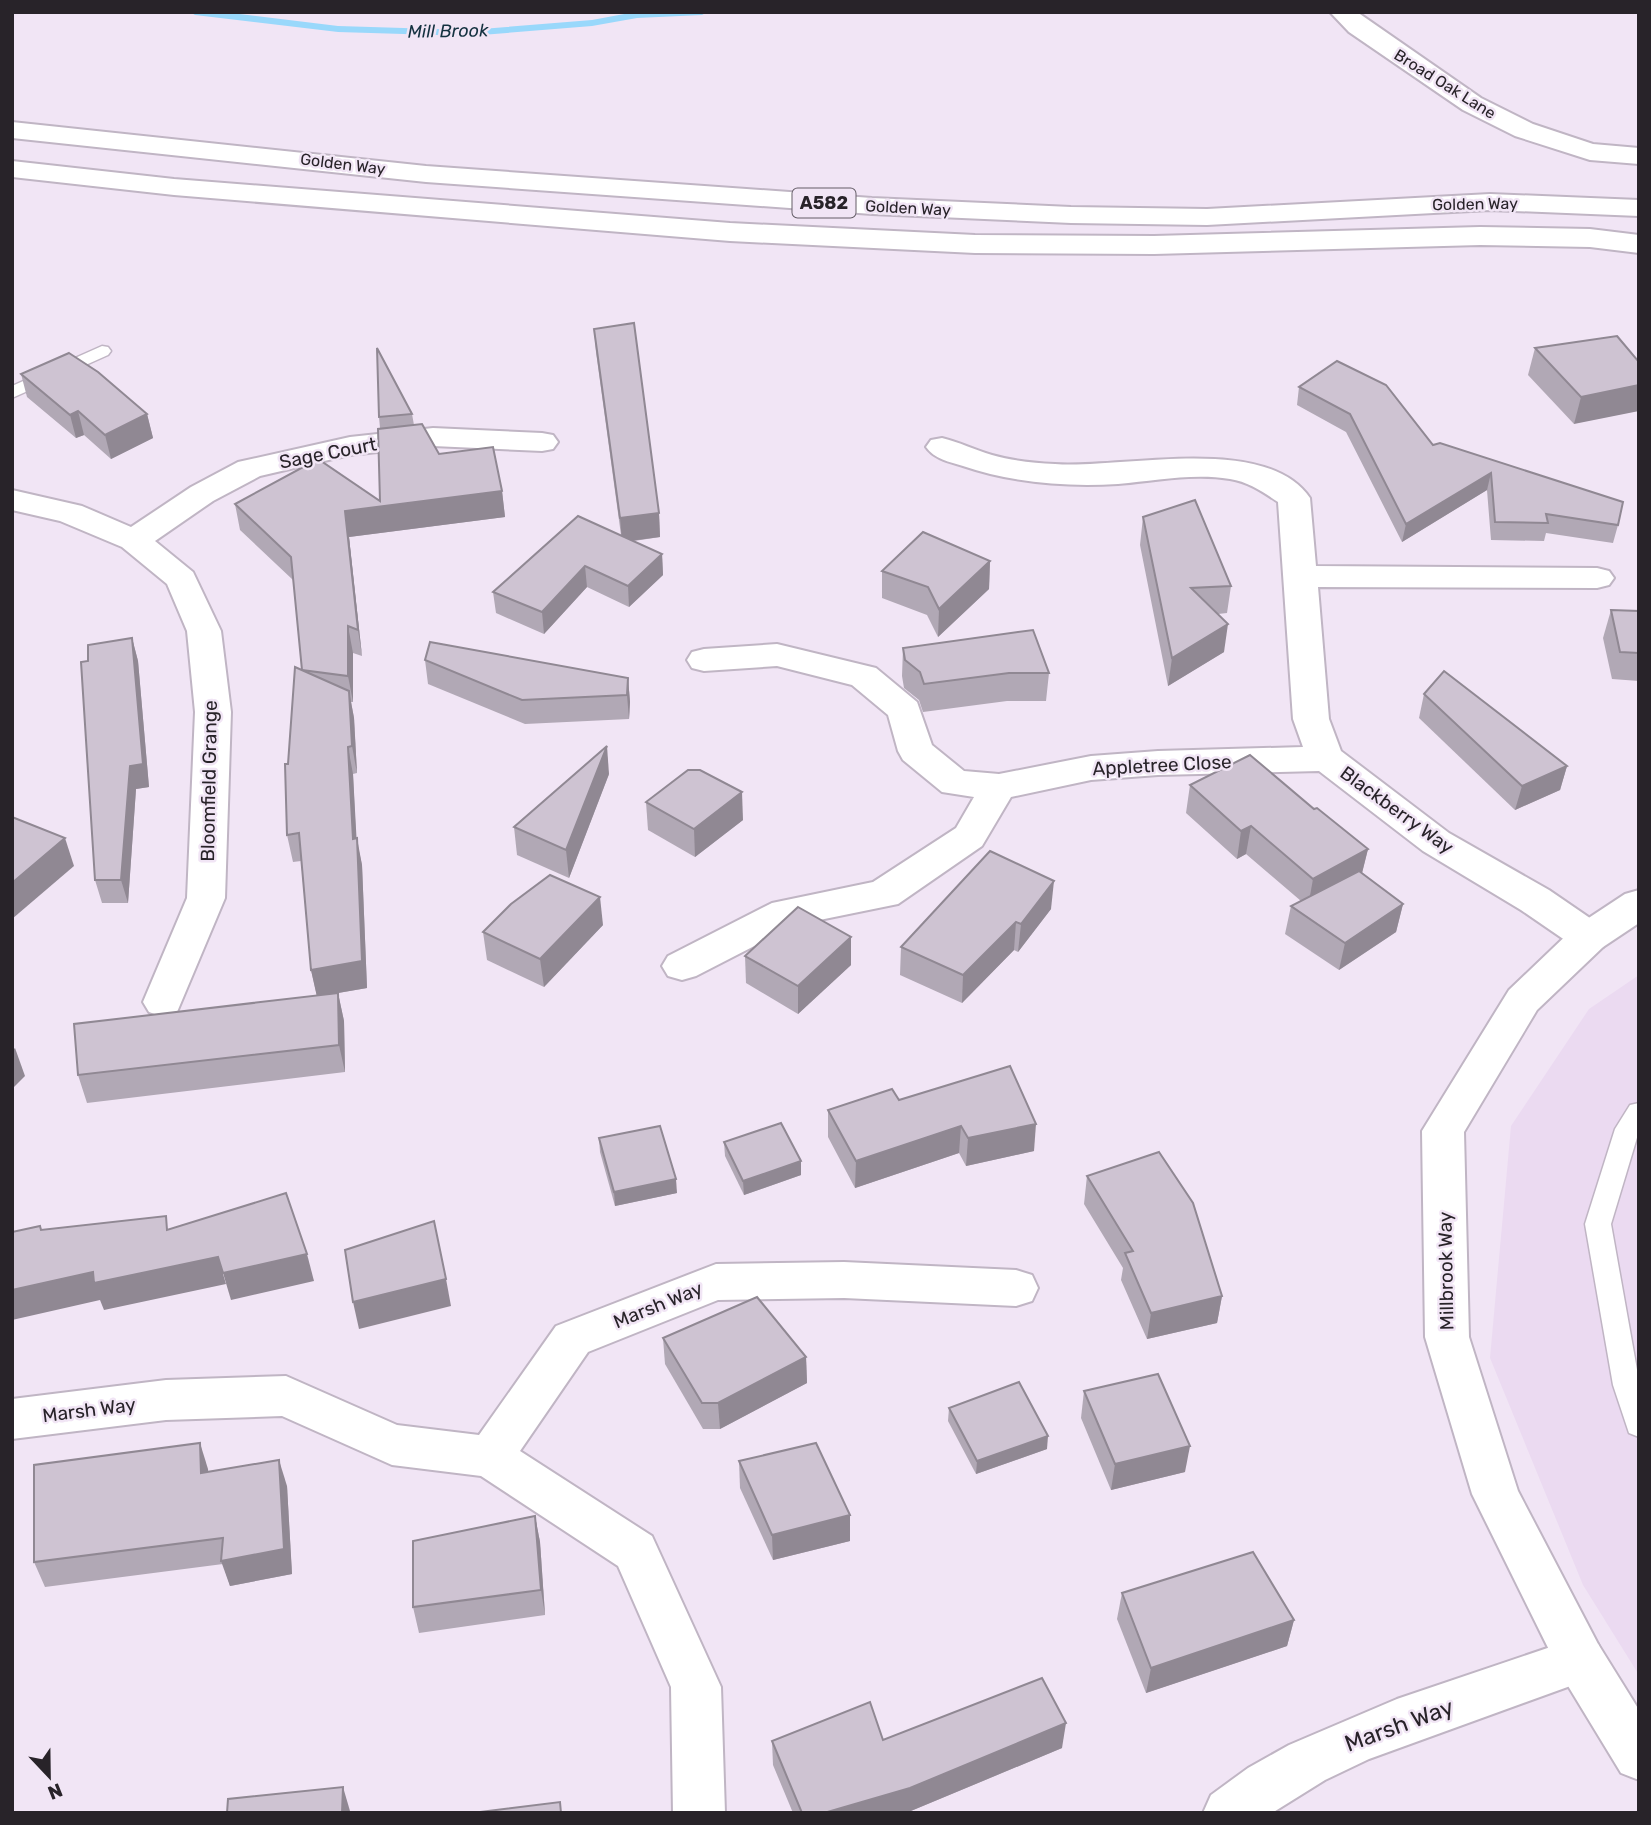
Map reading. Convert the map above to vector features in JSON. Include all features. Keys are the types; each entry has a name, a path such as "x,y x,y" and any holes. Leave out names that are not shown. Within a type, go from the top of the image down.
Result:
{"main road":[{"name":"Broad Oak Lane","path":"1342,12 1358,27 1452,91 1524,130 1590,152 1639,156"},
{"name":"Golden Way","path":"12,130 426,174 872,206 1072,215 1207,217 1490,202 1639,208"},
{"name":"Golden Way","path":"12,169 187,188 689,229 962,243 1154,245 1480,236 1590,238 1639,244"},
{"path":"12,176 65,174"},
{"name":"Sage Court","path":"134,540 202,494 249,469 350,446 433,437 542,442"},
{"name":"Blackberry Way","path":"942,447 970,461 1038,473 1100,475 1175,466 1213,466 1259,477 1294,498 1311,719 1316,738 1327,760 1436,842 1535,900 1589,937"},
{"name":"Bloomfield Grange","path":"12,500 70,513 134,540 181,579 204,631 214,712 206,898 163,1002"},
{"path":"1301,576 1597,578"},
{"name":"Appletree Close","path":"704,660 777,655 864,676 904,710 916,751 955,783 999,787 1091,768 1158,762 1327,760"},
{"path":"682,966 786,913 884,894 968,837 999,787"},
{"name":"Millbrook Way","path":"1639,904 1589,937 1522,1000 1443,1131 1447,1337 1496,1494 1580,1660 1639,1756"},
{"name":"Marsh Way","path":"490,1457 572,1339 716,1282 844,1280 1016,1289"},
{"name":"Marsh Way","path":"12,1419 166,1400 286,1396 392,1445 490,1457 635,1551 696,1687 699,1813"},
{"name":"Marsh Way","path":"1229,1813 1254,1792 1347,1743 1580,1660"}],"lane":[{"path":"12,393 102,351"},
{"path":"1639,1112 1627,1129 1598,1224 1626,1385 1639,1425"}],"shaded area":[{"path":"1639,975 1639,1675 1583,1585 1490,1358 1511,1126 1589,1009"}],"building":[{"path":"634,323 659,513 620,518 594,329"},
{"path":"1617,336 1639,362 1639,385 1581,397 1535,348"},
{"path":"377,348 412,414 379,417"},
{"path":"69,353 98,372 147,414 105,435 78,411 70,415 21,374"},
{"path":"1337,361 1386,385 1433,445 1440,443 1623,502 1618,525 1546,514 1548,523 1495,522 1491,473 1406,524 1350,414 1299,387"},
{"path":"422,424 439,454 493,447 502,491 345,511 358,630 348,626 348,676 302,670 291,557 235,504 318,459 380,501 378,429"},
{"path":"1195,500 1231,586 1191,588 1228,624 1172,658 1143,517"},
{"path":"578,516 662,554 628,586 585,566 542,612 493,592"},
{"path":"923,532 990,561 939,609 928,587 882,571"},
{"path":"1611,610 1639,611 1639,653 1620,652"},
{"path":"1033,630 1049,673 1009,673 924,684 920,672 905,660 903,648"},
{"path":"132,638 143,764 130,766 121,880 95,880 81,662 88,661 88,645"},
{"path":"430,642 628,678 627,695 522,700 425,660"},
{"path":"295,667 349,691 352,746 348,747 353,839 357,838 362,961 311,970 299,833 287,835 285,764 288,764"},
{"path":"1444,671 1567,766 1522,786 1424,694"},
{"path":"607,746 566,850 514,827"},
{"path":"1250,755 1314,809 1317,808 1368,849 1313,879 1251,826 1241,831 1190,785"},
{"path":"688,770 700,770 742,792 694,829 646,802"},
{"path":"12,817 65,838 12,883"},
{"path":"990,851 1054,881 1021,924 1016,922 963,975 901,947"},
{"path":"1359,871 1403,904 1345,943 1291,906"},
{"path":"550,875 600,897 540,959 483,932 511,904"},
{"path":"798,907 851,937 798,986 745,956"},
{"path":"338,993 339,1045 78,1075 74,1024"},
{"path":"1010,1066 1036,1124 968,1138 961,1126 856,1161 828,1110 892,1089 899,1100"},
{"path":"781,1123 801,1161 743,1181 724,1142"},
{"path":"660,1126 676,1179 614,1192 599,1138"},
{"path":"1159,1152 1193,1203 1222,1296 1151,1313 1125,1253 1133,1251 1087,1176"},
{"path":"286,1193 307,1254 223,1273 218,1257 94,1283 93,1272 12,1290 12,1232 40,1226 41,1230 166,1216 167,1230"},
{"path":"434,1221 446,1279 353,1302 345,1250"},
{"path":"757,1297 806,1357 718,1403 702,1403 663,1338"},
{"path":"1158,1374 1190,1446 1115,1464 1084,1391"},
{"path":"1019,1382 1048,1436 977,1461 949,1408"},
{"path":"200,1443 201,1473 279,1460 284,1549 221,1561 223,1538 34,1562 34,1465"},
{"path":"816,1443 850,1515 772,1535 739,1461"},
{"path":"535,1516 541,1590 413,1607 413,1541"},
{"path":"1253,1552 1294,1620 1151,1668 1122,1593"},
{"path":"1042,1678 1066,1723 910,1788 824,1813 802,1813 772,1741 870,1702 883,1740"},
{"path":"343,1787 342,1813 227,1813 228,1799"},
{"path":"560,1802 561,1813 472,1813"}],"waterway":[{"name":"Mill Brook","path":"195,12 338,29 469,33 592,23 637,15 702,12"}]}
